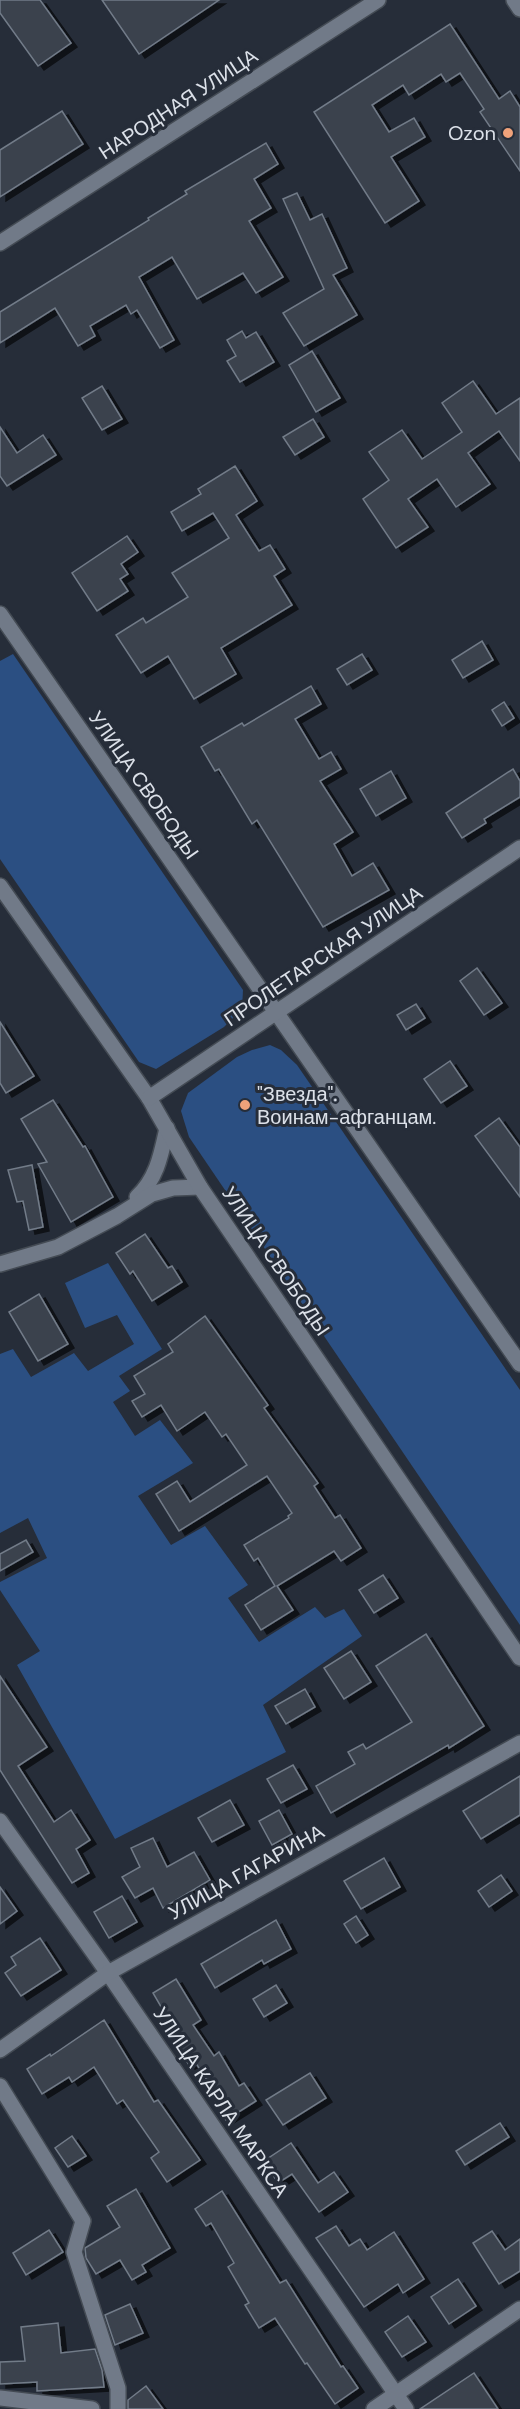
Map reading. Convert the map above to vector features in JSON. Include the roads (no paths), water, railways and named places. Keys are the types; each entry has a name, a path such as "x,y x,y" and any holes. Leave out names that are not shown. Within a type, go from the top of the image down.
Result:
{"street":[{"name":"НАРОДНАЯ УЛИЦА","path":"0,243 378,0"},
{"path":"514,0 520,9"},
{"name":"УЛИЦА СВОБОДЫ","path":"0,614 520,1364"},
{"name":"ПРОЛЕТАРСКАЯ УЛИЦА","path":"149,1098 520,848"},
{"name":"УЛИЦА СВОБОДЫ","path":"0,886 149,1098 200,1187 520,1658"},
{"path":"117,1216 149,1186 159,1166 167,1128"},
{"path":"0,1264 58,1247 117,1216 152,1194 173,1188 200,1187"},
{"name":"УЛИЦА ГАГАРИНА","path":"0,2050 108,1973 520,1743"},
{"name":"УЛИЦА КАРЛА МАРКСА","path":"0,1821 108,1973 405,2409"},
{"path":"0,2086 83,2220 74,2252 118,2388 117,2409"},
{"path":"374,2409 520,2309"},
{"path":"0,2398 92,2409"}],"place":[{"name":"Ozon","path":"508,133"},
{"name":"\"Звезда\". Воинам-афганцам.","path":"245,1105"}]}
